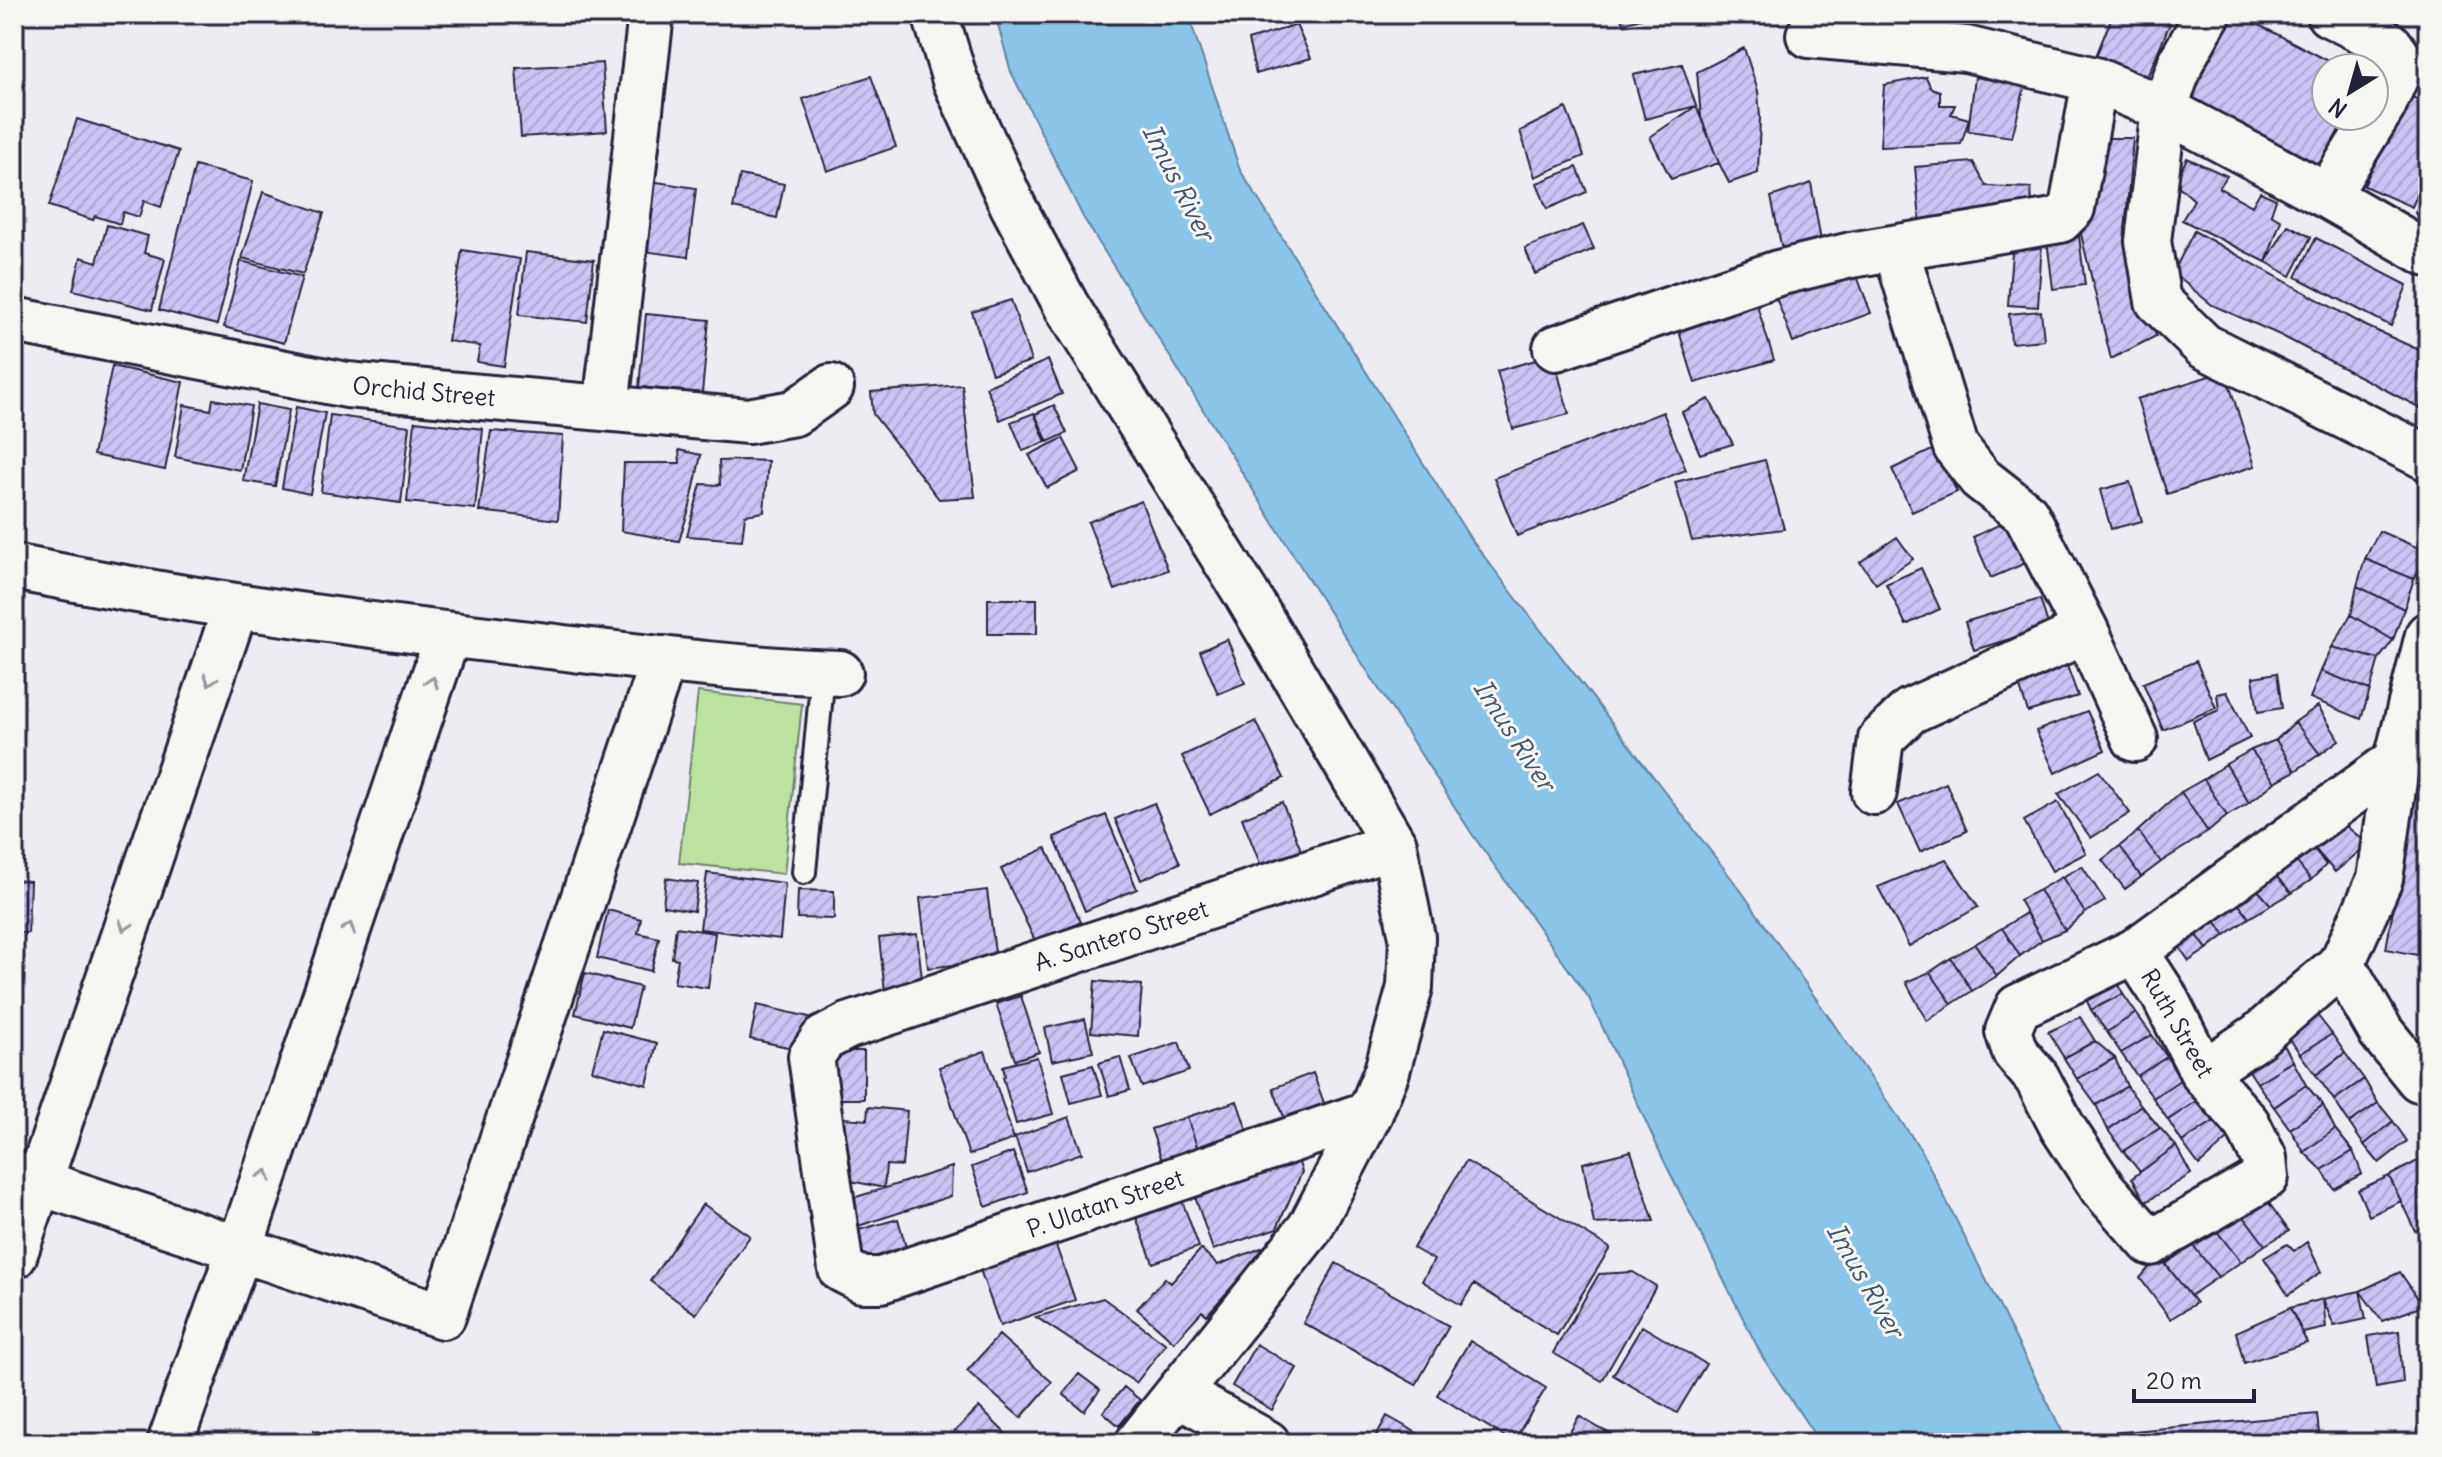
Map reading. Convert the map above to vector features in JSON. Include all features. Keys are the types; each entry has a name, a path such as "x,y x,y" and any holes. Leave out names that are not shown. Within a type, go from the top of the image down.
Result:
{"street":[{"path":"606,407 651,14"},
{"path":"935,14 955,80 1013,206 1067,307 1247,595 1394,845 1412,937 1410,987 1387,1071 1370,1113 1310,1228 1138,1443"},
{"path":"2208,14 2182,60 2164,109 2148,241 2158,301 2204,346 2428,458"},
{"path":"2327,196 2383,106 2402,62 2389,44 2329,14"},
{"path":"1809,35 1966,49 2095,80 2164,109 2428,254"},
{"path":"1556,348 1747,281 1851,255 2060,220 2072,208 2095,80"},
{"path":"1896,249 1956,447 1980,478 2026,514 2086,631 2135,739"},
{"name":"Orchid Street","path":"14,320 347,385 748,421 794,413 831,387"},
{"path":"16,572 448,635 664,659 831,673"},
{"path":"14,1256 26,1178 236,606"},
{"path":"1874,792 1881,739 1910,711 2086,631"},
{"path":"170,1443 240,1248 448,635"},
{"path":"2203,1073 2258,1036 2341,962 2380,879 2397,760 2428,635"},
{"path":"26,1178 443,1316 664,659"},
{"path":"2135,951 2397,760"},
{"name":"A. Santero Street","path":"841,1269 811,1057 823,1039 848,1026 1394,845"},
{"name":"Ruth Street","path":"2135,951 2163,994 2203,1073 2247,1123 2264,1158 2266,1177 2151,1243 2103,1189 2063,1128 2037,1078 2015,1052 2008,1031 2018,1007 2135,951"},
{"path":"2341,962 2381,1032 2419,1079"},
{"name":"P. Ulatan Street","path":"841,1269 862,1280 881,1280 1370,1113"},
{"path":"1179,1394 1267,1443"}],"lane":[{"path":"804,872 831,673"}],"green space":[{"path":"698,692 802,704 784,874 679,863"}],"water":[{"name":"Imus River","path":"995,14 1188,14 1240,170 1470,538 1742,892 1921,1150 2068,1443 1820,1443 1763,1358 1664,1161 1589,998 1472,834 1314,588 1083,217 1011,72"}],"building":[{"path":"1619,14 1655,14 1623,23"},
{"path":"1782,14 1877,14 1877,17 1860,23"},
{"path":"2113,14 2174,14 2146,80 2096,56"},
{"path":"2220,14 2238,14 2311,52 2310,132 2338,132 2318,171 2177,98"},
{"path":"1296,25 1311,58 1256,74 1248,40"},
{"path":"1744,48 1758,91 1758,173 1729,183 1701,117 1697,72"},
{"path":"602,63 607,131 521,137 516,68"},
{"path":"1682,64 1696,106 1645,119 1633,75"},
{"path":"871,76 896,147 827,171 803,99"},
{"path":"1926,77 1931,88 1940,91 1940,105 1955,105 1951,114 1969,119 1961,144 1880,147 1884,85"},
{"path":"1975,77 2025,86 2012,137 1968,131"},
{"path":"2403,93 2428,104 2428,169 2412,207 2364,186 2387,132 2390,132 2390,124"},
{"path":"1696,106 1719,163 1671,179 1650,137"},
{"path":"1566,108 1584,156 1535,177 1520,131"},
{"path":"77,119 179,151 161,207 144,201 139,217 123,212 120,224 95,216 93,220 49,206"},
{"path":"2091,138 2133,138 2124,243 2156,336 2111,359 2079,226"},
{"path":"2187,158 2227,176 2219,188 2252,206 2260,192 2276,199 2271,214 2281,220 2266,262 2182,220 2194,200 2175,183"},
{"path":"1973,162 1986,186 2031,188 2033,222 1921,231 1915,167"},
{"path":"195,166 253,181 217,325 159,310"},
{"path":"1577,167 1587,192 1547,209 1537,183"},
{"path":"740,175 784,184 777,218 733,208"},
{"path":"644,180 696,188 688,257 635,250"},
{"path":"1811,183 1824,259 1785,264 1771,197"},
{"path":"2428,186 2428,220 2415,213"},
{"path":"263,192 324,213 303,274 242,258"},
{"path":"107,225 148,236 144,253 165,259 152,310 73,290 81,257 97,262"},
{"path":"1583,225 1594,249 1535,274 1525,248"},
{"path":"2288,225 2311,237 2291,276 2266,262"},
{"path":"2194,231 2366,326 2428,354 2428,412 2280,335 2212,305 2173,273"},
{"path":"2079,236 2085,285 2053,289 2047,240"},
{"path":"2316,238 2407,285 2391,326 2296,277"},
{"path":"2013,239 2042,242 2038,307 2008,305"},
{"path":"462,250 520,259 504,366 477,362 480,346 448,341"},
{"path":"526,252 594,260 587,322 519,315"},
{"path":"241,261 302,277 284,343 224,327"},
{"path":"1852,263 1871,313 1793,342 1774,292"},
{"path":"1752,289 1774,360 1695,383 1673,312"},
{"path":"1011,300 1031,361 992,374 972,312"},
{"path":"2041,311 2044,340 2011,343 2009,314"},
{"path":"646,314 709,320 702,393 639,387"},
{"path":"1553,355 1569,414 1513,429 1497,371"},
{"path":"1048,360 1062,394 1000,420 986,387"},
{"path":"112,366 183,382 165,470 93,455"},
{"path":"2225,371 2255,466 2167,494 2137,399"},
{"path":"962,385 975,497 939,499 873,414 871,392"},
{"path":"213,399 251,406 240,470 175,457 184,405 211,410"},
{"path":"1709,399 1733,444 1700,454 1682,412"},
{"path":"257,404 289,410 275,486 243,481"},
{"path":"1054,405 1067,433 1048,442 1035,414"},
{"path":"296,407 325,413 310,494 282,488"},
{"path":"1663,412 1686,470 1517,536 1494,478"},
{"path":"1034,413 1046,442 1023,451 1011,422"},
{"path":"330,415 410,426 401,503 321,492"},
{"path":"415,421 483,429 475,509 407,502"},
{"path":"491,431 563,436 558,520 479,511"},
{"path":"1063,438 1080,471 1047,488 1029,455"},
{"path":"1936,448 1957,492 1912,512 1892,469"},
{"path":"679,450 701,455 679,541 621,531 624,463 680,463"},
{"path":"1765,460 1784,529 1692,541 1675,482"},
{"path":"719,461 768,461 764,512 745,515 742,540 687,536 701,484 720,485"},
{"path":"2130,482 2142,521 2111,529 2100,490"},
{"path":"1141,501 1168,570 1115,590 1088,522"},
{"path":"2009,520 2028,562 1991,578 1973,537"},
{"path":"2379,531 2428,552 2414,579 2365,559"},
{"path":"1897,537 1913,559 1876,584 1860,562"},
{"path":"2365,559 2414,579 2404,609 2357,586"},
{"path":"1921,568 1940,609 1906,625 1886,584"},
{"path":"2357,586 2404,609 2393,640 2351,615"},
{"path":"988,599 1037,599 1037,634 988,634"},
{"path":"2040,599 2049,627 1974,650 1965,622"},
{"path":"2351,615 2393,640 2379,659 2332,647"},
{"path":"1227,639 1245,683 1218,694 1200,651"},
{"path":"2332,647 2379,659 2370,690 2321,671"},
{"path":"2196,661 2216,708 2163,730 2143,683"},
{"path":"2066,663 2078,696 2028,712 2017,679"},
{"path":"2321,671 2370,690 2361,719 2310,698"},
{"path":"2277,673 2282,708 2258,712 2253,677"},
{"path":"2227,692 2250,738 2206,760 2193,721 2219,710 2217,694"},
{"path":"2318,706 2339,740 2320,754 2295,722"},
{"path":"2087,711 2105,750 2055,773 2036,731"},
{"path":"1256,721 1284,778 1210,814 1182,756"},
{"path":"2295,722 2320,754 2295,771 2276,740"},
{"path":"2276,740 2295,771 2275,782 2251,750"},
{"path":"2251,750 2275,782 2249,803 2226,764"},
{"path":"2419,763 2428,765 2428,957 2386,949"},
{"path":"2226,764 2249,803 2227,816 2204,779"},
{"path":"2099,771 2130,813 2091,838 2058,794"},
{"path":"2204,779 2227,816 2208,832 2181,792"},
{"path":"1946,783 1967,831 1920,852 1898,804"},
{"path":"2181,792 2208,832 2161,862 2138,831"},
{"path":"1282,802 1305,860 1265,876 1242,818"},
{"path":"2058,802 2086,853 2052,871 2024,821"},
{"path":"1154,803 1180,863 1141,880 1115,819"},
{"path":"1106,815 1137,889 1085,911 1054,837"},
{"path":"2334,816 2368,844 2335,872 2308,841"},
{"path":"2138,831 2161,862 2141,877 2120,846"},
{"path":"2308,841 2326,865 2311,880 2291,855"},
{"path":"2120,846 2141,877 2125,889 2102,860"},
{"path":"1046,848 1081,922 1036,943 1001,869"},
{"path":"2291,855 2311,880 2292,893 2269,869"},
{"path":"1946,859 1978,907 1909,946 1878,887"},
{"path":"2082,866 2105,901 2085,913 2062,877"},
{"path":"2269,869 2292,893 2271,905 2248,879"},
{"path":"707,873 785,883 780,939 700,929"},
{"path":"2062,877 2085,913 2065,930 2039,890"},
{"path":"666,878 698,883 694,911 663,906"},
{"path":"2248,879 2271,905 2249,918 2229,891"},
{"path":"14,880 30,881 28,933 14,933"},
{"path":"798,890 834,891 834,919 797,918"},
{"path":"987,890 996,960 928,968 920,898"},
{"path":"2039,890 2065,930 2042,940 2019,900"},
{"path":"2229,891 2249,918 2225,935 2206,908"},
{"path":"2206,908 2225,935 2207,949 2187,921"},
{"path":"608,910 641,919 638,933 659,938 651,971 597,958"},
{"path":"2026,913 2042,940 2020,956 2002,928"},
{"path":"2187,921 2207,949 2189,961 2170,933"},
{"path":"676,927 715,933 708,988 674,983 678,959 672,958"},
{"path":"2002,928 2020,956 1997,976 1975,944"},
{"path":"917,934 923,988 885,992 879,938"},
{"path":"1975,944 1997,976 1972,991 1951,958"},
{"path":"1951,958 1972,991 1952,1004 1930,972"},
{"path":"2113,970 2123,994 2091,1010 2081,988"},
{"path":"1930,972 1952,1004 1927,1021 1906,982"},
{"path":"585,973 640,987 630,1028 575,1014"},
{"path":"1095,981 1142,985 1138,1036 1091,1032"},
{"path":"2123,994 2136,1013 2107,1032 2091,1010"},
{"path":"1021,996 1039,1052 1015,1060 996,1004"},
{"path":"757,1005 809,1017 802,1050 750,1039"},
{"path":"2314,1011 2332,1034 2300,1054 2287,1035"},
{"path":"2136,1013 2152,1035 2121,1053 2107,1032"},
{"path":"2080,1017 2095,1041 2064,1058 2048,1032"},
{"path":"1085,1019 1093,1052 1052,1061 1045,1028"},
{"path":"603,1029 657,1043 647,1085 592,1070"},
{"path":"2332,1034 2345,1053 2316,1075 2300,1054"},
{"path":"2152,1035 2167,1057 2137,1076 2121,1053"},
{"path":"2280,1038 2293,1061 2257,1083 2242,1060"},
{"path":"2095,1041 2115,1058 2077,1079 2064,1058"},
{"path":"1179,1042 1189,1071 1142,1087 1131,1058"},
{"path":"832,1051 864,1051 864,1099 832,1099"},
{"path":"985,1051 1014,1139 969,1155 939,1067"},
{"path":"2345,1053 2364,1079 2334,1100 2316,1075"},
{"path":"1037,1057 1053,1114 1016,1124 1003,1077 1003,1066"},
{"path":"1120,1057 1130,1090 1109,1096 1099,1063"},
{"path":"2167,1057 2180,1080 2153,1098 2137,1076"},
{"path":"2115,1058 2127,1086 2096,1105 2077,1079"},
{"path":"2293,1061 2306,1085 2274,1107 2257,1083"},
{"path":"1093,1065 1102,1095 1071,1103 1063,1073"},
{"path":"1313,1073 1327,1111 1287,1125 1273,1088"},
{"path":"2364,1079 2378,1103 2349,1123 2334,1100"},
{"path":"2180,1080 2198,1100 2168,1120 2153,1098"},
{"path":"2306,1085 2323,1105 2290,1129 2274,1107"},
{"path":"2127,1086 2141,1105 2108,1130 2096,1105"},
{"path":"2198,1100 2214,1121 2182,1142 2168,1120"},
{"path":"1237,1101 1251,1142 1201,1158 1187,1117"},
{"path":"2378,1103 2393,1121 2364,1145 2349,1123"},
{"path":"2141,1105 2160,1128 2123,1151 2108,1130"},
{"path":"2323,1105 2335,1129 2304,1152 2290,1129"},
{"path":"868,1107 907,1111 902,1166 886,1165 884,1188 837,1178 834,1117 867,1120"},
{"path":"1069,1117 1082,1153 1027,1172 1015,1137"},
{"path":"1187,1117 1201,1158 1165,1169 1151,1129"},
{"path":"2214,1121 2228,1139 2199,1165 2182,1142"},
{"path":"2393,1121 2407,1141 2379,1163 2364,1145"},
{"path":"2160,1128 2176,1146 2140,1172 2123,1151"},
{"path":"2335,1129 2353,1151 2322,1170 2304,1152"},
{"path":"2176,1146 2191,1174 2146,1202 2132,1178"},
{"path":"1294,1148 1302,1172 1277,1228 1213,1250 1190,1182"},
{"path":"1631,1151 1654,1221 1594,1224 1583,1163"},
{"path":"2353,1151 2362,1174 2334,1189 2322,1170"},
{"path":"1013,1152 1028,1192 986,1207 972,1167"},
{"path":"2423,1158 2428,1168 2428,1225 2415,1231 2389,1176"},
{"path":"1466,1161 1610,1248 1557,1335 1474,1284 1461,1305 1422,1281 1434,1260 1413,1248"},
{"path":"952,1167 951,1196 846,1230 853,1198"},
{"path":"2389,1176 2401,1201 2369,1216 2358,1190"},
{"path":"1177,1187 1199,1247 1153,1263 1131,1204"},
{"path":"2266,1199 2289,1231 2265,1245 2242,1214"},
{"path":"703,1204 750,1236 696,1314 650,1281"},
{"path":"2242,1214 2265,1245 2241,1262 2216,1230"},
{"path":"898,1219 910,1261 867,1273 855,1231"},
{"path":"2216,1230 2241,1262 2218,1277 2192,1244"},
{"path":"1053,1237 1075,1300 1000,1326 978,1264"},
{"path":"2307,1242 2321,1272 2288,1295 2264,1258 2287,1244 2294,1251"},
{"path":"2192,1244 2218,1277 2190,1296 2166,1264"},
{"path":"1269,1245 1207,1315 1202,1311 1174,1342 1137,1309 1165,1278 1171,1283 1201,1249 1218,1265"},
{"path":"2159,1256 2196,1303 2170,1319 2140,1278"},
{"path":"1336,1263 1449,1326 1416,1385 1303,1323"},
{"path":"1633,1272 1656,1286 1602,1381 1553,1353 1599,1274"},
{"path":"2400,1272 2423,1306 2382,1321 2360,1291"},
{"path":"2360,1291 2366,1319 2334,1326 2323,1299"},
{"path":"1103,1298 1166,1344 1136,1383 1036,1317"},
{"path":"2323,1299 2326,1328 2303,1333 2290,1308"},
{"path":"2290,1308 2307,1343 2244,1363 2236,1332"},
{"path":"1642,1326 1706,1364 1677,1413 1613,1375"},
{"path":"2399,1331 2403,1383 2376,1388 2368,1336"},
{"path":"999,1335 1052,1382 1021,1418 967,1371"},
{"path":"1470,1341 1546,1388 1513,1442 1437,1395"},
{"path":"1256,1344 1297,1368 1272,1410 1232,1386"},
{"path":"1079,1374 1100,1390 1084,1411 1063,1394"},
{"path":"1124,1387 1140,1400 1119,1426 1103,1412"},
{"path":"979,1407 1015,1443 943,1443"},
{"path":"2317,1414 2320,1443 2103,1443 2102,1434"},
{"path":"1387,1416 1435,1443 1372,1443"},
{"path":"1579,1416 1599,1428 1627,1443 1564,1443"},
{"path":"314,1430 353,1443 310,1443"}]}
